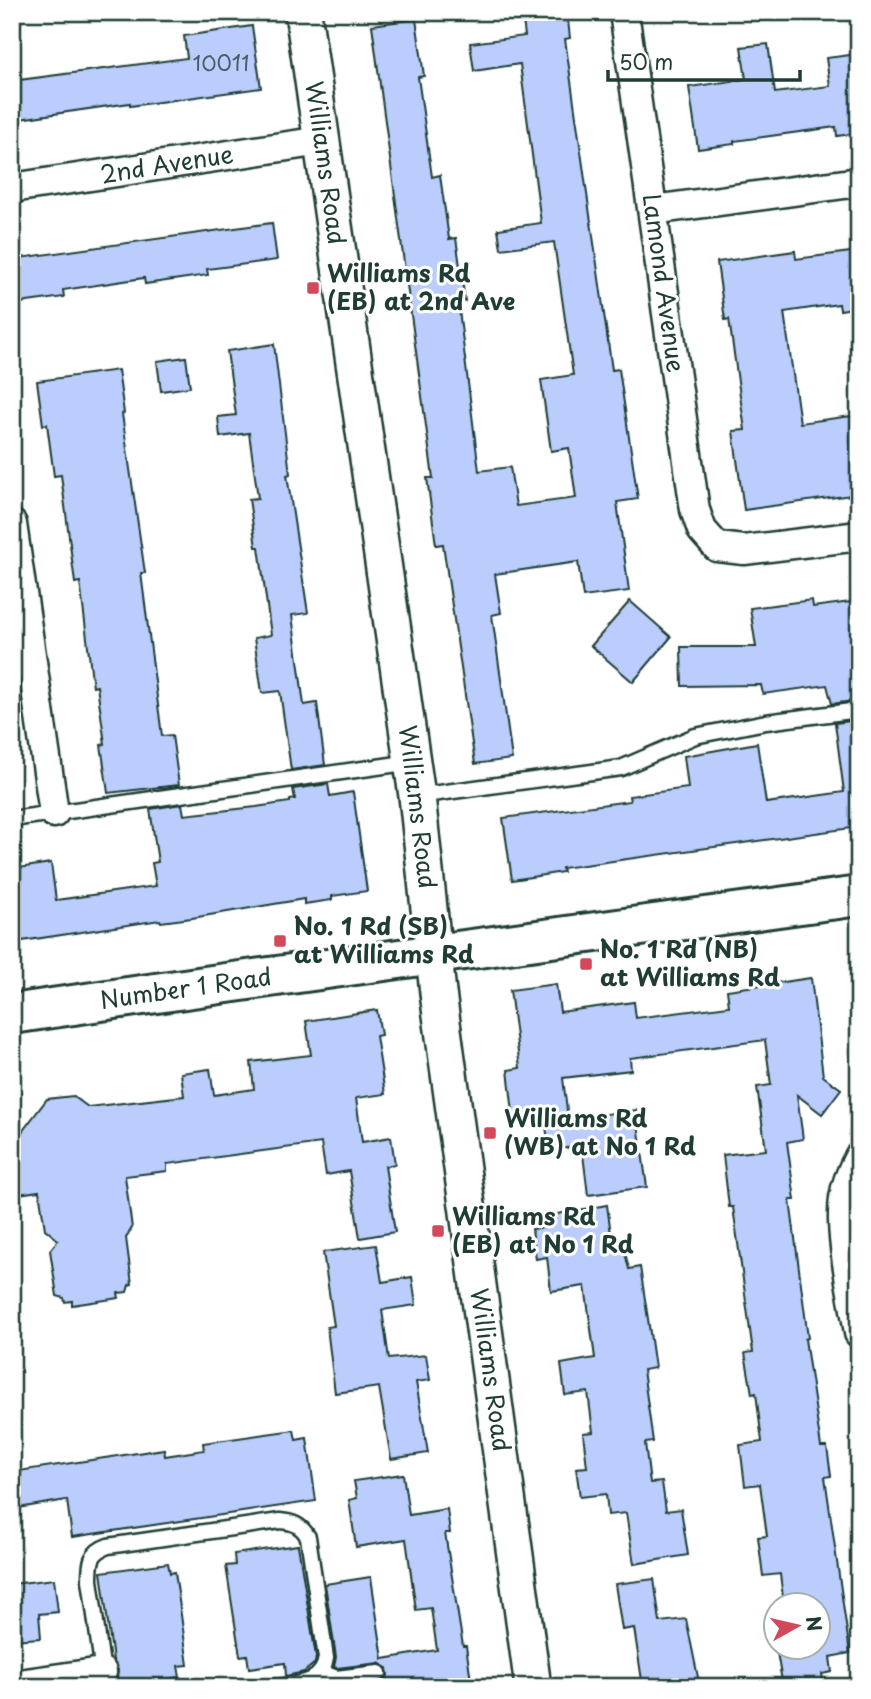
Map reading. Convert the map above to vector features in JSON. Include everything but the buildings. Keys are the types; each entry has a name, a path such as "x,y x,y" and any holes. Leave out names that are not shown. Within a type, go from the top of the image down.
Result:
{"main road":[{"name":"Number 1 Road","path":"12,1014 859,896"}],"street":[{"name":"Williams Road","path":"303,12 414,779 438,993 533,1687"},
{"name":"Lamond Avenue","path":"624,12 695,510 702,530 717,547 744,550 859,536"},
{"name":"2nd Avenue","path":"12,188 321,141"},
{"path":"653,210 859,182"},
{"path":"12,524 21,645 54,813"},
{"path":"859,1157 847,1181 844,1219 859,1333"},
{"path":"12,1685 104,1679"}],"lane":[{"path":"12,819 414,779 621,768 695,736 766,722 859,710"},
{"path":"104,1679 90,1580 90,1563 96,1551 108,1546 280,1521 294,1523 304,1530 310,1545 326,1650 322,1672 310,1681 276,1687"},
{"path":"322,1672 336,1678 380,1673"}],"place":[{"name":"Williams Rd (EB) at 2nd Ave","path":"313,288"},
{"name":"No. 1 Rd (SB) at Williams Rd","path":"280,941"},
{"name":"No. 1 Rd (NB) at Williams Rd","path":"586,964"},
{"name":"Williams Rd (WB) at No 1 Rd","path":"490,1133"},
{"name":"Williams Rd (EB) at No 1 Rd","path":"438,1231"}]}
